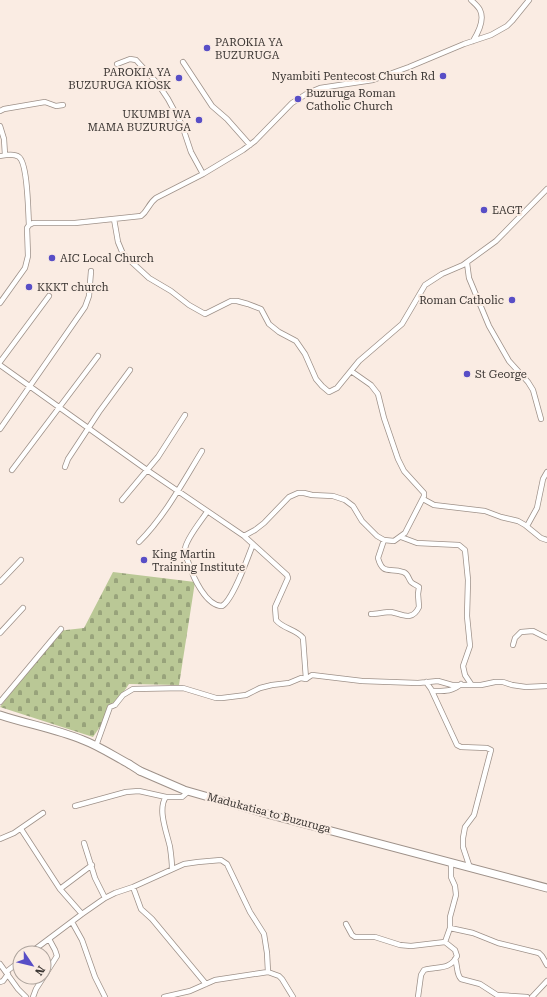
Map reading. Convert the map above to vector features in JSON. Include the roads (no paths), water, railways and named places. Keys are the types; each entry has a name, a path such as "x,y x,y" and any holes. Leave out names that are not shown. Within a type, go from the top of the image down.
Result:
{"main road":[{"name":"Madukatisa to Buzuruga","path":"0,715 59,731 84,740 140,771 189,791 271,815 547,888"}],"street":[{"path":"471,0 480,10 481,15 480,27 473,41"},
{"path":"29,225 33,223 75,223 141,216 144,214 150,202 156,198 203,174 250,145 292,103 308,93 320,88 373,80 491,35 507,26 529,0"},
{"path":"117,64 130,59 136,60 158,84 182,125 189,146 203,174"},
{"path":"183,62 212,106 227,119 250,145"},
{"path":"0,111 39,102 45,102 56,106 63,105"},
{"path":"0,126 4,139 3,156 15,155 19,157 22,162 27,189 29,225 27,232 27,261 25,268 0,303"},
{"path":"114,219 118,242 123,254 149,278 171,291 186,303 206,314 231,301 237,301 261,309 270,324 280,332 296,341 305,354 316,379 328,391 332,391 337,388 376,345 402,324 425,285 442,274 467,263 505,233 547,189"},
{"path":"467,263 469,278 486,319 509,361 528,382 533,390 541,419"},
{"path":"0,429 85,307 90,296 91,271"},
{"path":"0,362 49,296"},
{"path":"12,470 98,356"},
{"path":"0,365 147,470 244,536 288,574 288,578 275,607 276,620 281,625 300,634 303,638 306,678"},
{"path":"65,467 68,459 88,428 130,370"},
{"path":"244,536 264,523 289,497 298,493 333,496 346,500 353,506 367,526 384,540 394,541 401,537 408,529 423,499 424,496 422,490 404,471 398,459 384,418 378,394 371,385 351,371"},
{"path":"122,500 158,457 185,415"},
{"path":"139,542 146,535 178,490 202,451"},
{"path":"527,526 537,508 542,478 547,472"},
{"path":"423,499 438,506 485,511 518,521 527,526 541,538 547,540"},
{"path":"207,512 189,539 184,551 197,585 215,604 222,606 226,604 242,572 253,544"},
{"path":"401,537 418,543 459,545 465,550 468,574 467,616 470,646 463,669 471,684"},
{"path":"371,614 392,612 406,616 412,614 419,607 418,586 412,582 405,572 384,569 379,563 378,558 384,540"},
{"path":"0,582 21,560"},
{"path":"0,633 23,608"},
{"path":"0,702 61,629"},
{"path":"513,646 515,638 521,632 533,632 547,638"},
{"path":"96,746 110,707 115,705 126,692 133,689 183,688 216,698 222,698 246,695 260,688 289,683 312,675 362,681 438,681 452,685 481,685 503,682 518,687 547,686"},
{"path":"426,682 432,691 457,744 461,747 489,748 491,751 474,815 465,827 463,838 464,849 470,868"},
{"path":"541,686 547,682"},
{"path":"432,691 451,690 458,688 461,684"},
{"path":"75,806 126,792 139,791 166,797 182,797 189,791"},
{"path":"166,797 163,803 163,818 172,858 172,869"},
{"path":"0,839 21,829 43,813"},
{"path":"21,829 60,889 82,914"},
{"path":"84,843 95,878 105,898"},
{"path":"41,945 105,898 184,864 221,860 227,864 250,912 264,934 268,972"},
{"path":"445,942 450,928 450,917 456,895 455,886 451,877 451,863"},
{"path":"60,889 92,865"},
{"path":"133,887 141,909 152,919 206,984"},
{"path":"72,922 82,940 92,969 105,997"},
{"path":"346,924 352,935 355,937 379,938 400,945 411,946 445,942 455,950 457,956 448,966 424,970 421,975 418,997"},
{"path":"450,928 474,933 498,943 539,953 547,965"},
{"path":"33,997 57,956 49,939"},
{"path":"455,959 457,964 457,973 461,979 480,984 497,995 527,997"},
{"path":"0,964 18,989 26,997"},
{"path":"0,982 2,982 7,973 12,968"},
{"path":"164,997 190,991 215,980 268,972 279,976 282,979 293,997"},
{"path":"532,997 547,981"}],"place":[{"name":"PAROKIA YA BUZURUGA","path":"207,48"},
{"name":"Nyambiti Pentecost Church Rd","path":"443,76"},
{"name":"PAROKIA YA BUZURUGA KIOSK","path":"179,78"},
{"name":"Buzuruga Roman Catholic Church","path":"298,99"},
{"name":"UKUMBI WA MAMA BUZURUGA","path":"199,120"},
{"name":"EAGT","path":"484,210"},
{"name":"AIC Local Church","path":"52,258"},
{"name":"KKKT church","path":"29,287"},
{"name":"Roman Catholic","path":"512,300"},
{"name":"St George","path":"467,374"},
{"name":"King Martin Training Institute","path":"144,560"}]}
